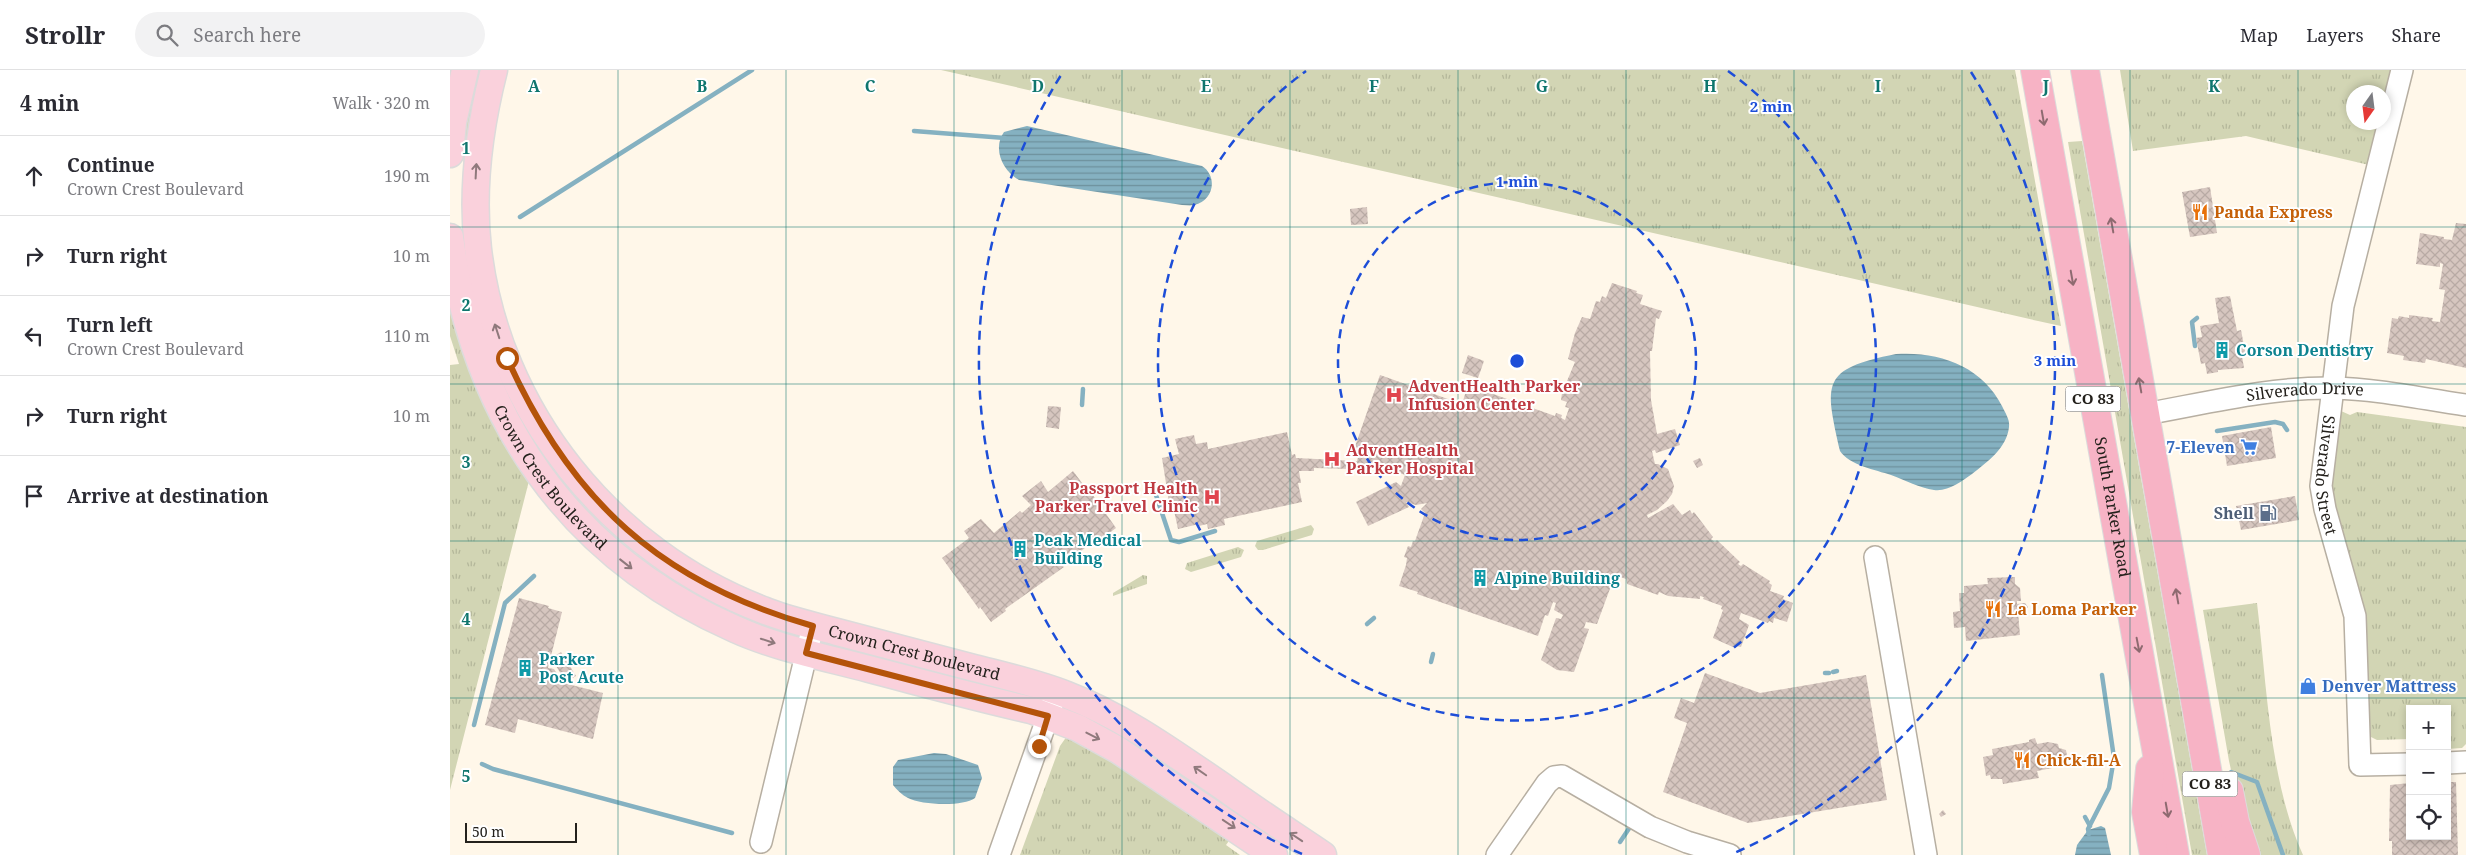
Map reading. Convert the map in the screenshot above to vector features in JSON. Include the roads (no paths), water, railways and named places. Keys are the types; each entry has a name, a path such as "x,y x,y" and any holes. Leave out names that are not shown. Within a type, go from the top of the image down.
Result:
{"highway":[{"name":"South Parker Road","path":"2035,70 2175,855"},
{"name":"CO 83","path":"2085,70 2222,855"},
{"path":"2198,713 2218,734 2235,822 2246,855"},
{"path":"2153,728 2146,812 2154,855"}],"main road":[{"path":"450,154 453,122 465,70"},
{"name":"Crown Crest Boulevard","path":"494,70 482,121 477,160 478,248 484,284 497,332 514,374 538,423 562,458 593,496 622,525 656,553 727,595 770,613 1056,691 1094,706 1141,731 1323,855"},
{"name":"Crown Crest Boulevard","path":"450,237 463,310 479,364 514,435 561,502 614,555 680,601 736,630 806,653 1048,716 1118,750 1264,848"}],"street":[{"name":"Silverado Street","path":"2402,70 2344,299 2322,492 2355,616 2360,766 2406,764"},
{"name":"Silverado Drive","path":"2145,414 2259,394 2333,388 2466,405"},
{"path":"1875,557 1926,855"},
{"path":"761,842 813,626"},
{"path":"999,855 1056,691"},
{"path":"2451,762 2466,762"},
{"path":"1497,855 1547,783 1554,778 1562,776 1650,827 1687,842 1730,855"},
{"path":"1264,848 1269,818"}],"water":[{"path":"1027,126 1202,166 1207,170 1212,182 1210,194 1201,203 1182,205 1019,180 1004,165 999,152 999,145 1004,132"},
{"path":"1896,354 1928,355 1958,364 1971,371 1993,392 2007,416 2009,424 2007,435 2000,448 1972,474 1950,488 1934,490 1923,488 1856,463 1844,456 1840,451 1832,409 1831,394 1834,383 1841,373 1853,366"},
{"path":"934,753 946,754 978,765 982,778 975,798 952,804 922,802 906,797 893,785 893,767 898,760"},
{"path":"2101,826 2105,828 2111,855 2075,855 2077,845 2088,830"}],"waterway":[{"path":"520,217 752,70"},
{"path":"914,131 1005,138"},
{"path":"2195,346 2192,322 2197,318"},
{"path":"1082,405 1083,389"},
{"path":"2217,431 2275,422 2283,424 2287,430"},
{"path":"1153,486 1171,540 1179,542 1215,531"},
{"path":"474,725 505,603 534,576"},
{"path":"1367,624 1374,618"},
{"path":"1431,662 1433,654"},
{"path":"1833,672 1837,671"},
{"path":"2089,834 2088,829 2109,788 2114,758 2102,675"},
{"path":"482,764 493,769 732,833"},
{"path":"2231,772 2257,782 2283,855"},
{"path":"2085,817 2090,826"},
{"path":"1620,842 1630,827"}],"place":[{"name":"Panda Express","path":"2200,212"},
{"name":"Corson Dentistry","path":"2222,350"},
{"name":"AdventHealth Parker Infusion Center","path":"1394,395"},
{"name":"7-Eleven","path":"2249,447"},
{"name":"AdventHealth Parker Hospital","path":"1332,459"},
{"name":"Passport Health Parker Travel Clinic","path":"1212,497"},
{"name":"Shell","path":"2268,513"},
{"name":"Peak Medical Building","path":"1020,549"},
{"name":"Alpine Building","path":"1480,578"},
{"name":"La Loma Parker","path":"1993,609"},
{"name":"Parker Post Acute","path":"525,668"},
{"name":"Denver Mattress","path":"2308,686"},
{"name":"Chick-fil-A","path":"2022,760"}]}
